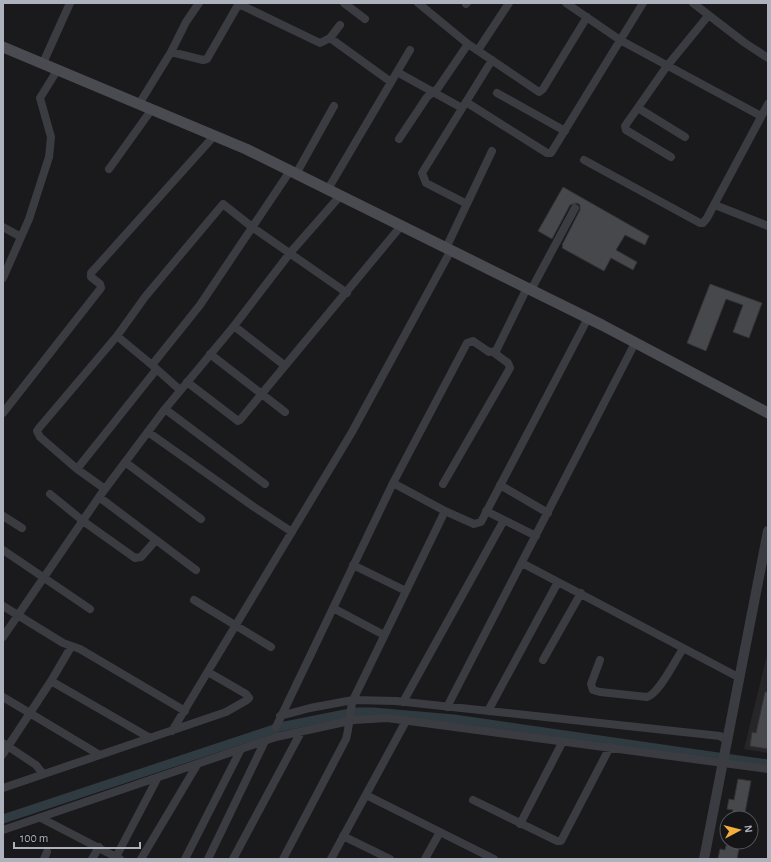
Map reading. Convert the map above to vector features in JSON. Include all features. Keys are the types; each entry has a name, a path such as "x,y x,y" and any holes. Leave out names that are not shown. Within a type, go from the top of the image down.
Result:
{"main road":[{"path":"3,47 214,136 293,172 588,318 768,413"}],"street":[{"path":"43,63 70,3"},
{"path":"139,104 171,52 186,22 199,3"},
{"path":"344,3 365,19"},
{"path":"418,3 468,44 540,91 587,17"},
{"path":"478,50 509,3"},
{"path":"566,3 620,40 761,116"},
{"path":"397,72 432,92 464,105 547,153 553,152 643,3"},
{"path":"693,3 745,44 768,58"},
{"path":"171,52 205,60 236,6 241,5 316,42 323,43 330,38 340,25"},
{"path":"671,157 626,130 626,124 667,66 708,16"},
{"path":"330,38 391,82"},
{"path":"399,139 427,97 438,88 468,44"},
{"path":"328,189 410,50"},
{"path":"467,204 426,183 422,176 424,170 492,60"},
{"path":"3,278 35,200 51,146 50,132 40,98 58,69"},
{"path":"497,93 565,131"},
{"path":"584,160 700,223 705,221 715,205 768,104"},
{"path":"77,469 200,305 252,227 293,172 334,106"},
{"path":"638,108 685,137"},
{"path":"109,169 152,110"},
{"path":"3,413 101,288 100,284 91,277 91,273 214,136"},
{"path":"172,731 208,672 234,625 352,432 448,249 492,151"},
{"path":"3,637 105,488 165,409 234,326 290,253 340,196"},
{"path":"105,488 77,469 40,437 37,431 117,336 145,297 222,205 225,204 252,227 347,293"},
{"path":"715,205 768,226"},
{"path":"493,352 500,344 575,208"},
{"path":"187,382 239,421 284,365 347,293 401,226"},
{"path":"3,227 21,237"},
{"path":"393,483 445,511 477,524 481,522 588,318"},
{"path":"234,326 284,365"},
{"path":"117,336 180,390"},
{"path":"276,733 280,716 393,483 468,343 475,342 493,352 508,363 510,368 443,484"},
{"path":"447,707 635,343"},
{"path":"210,354 285,412"},
{"path":"165,409 265,484"},
{"path":"148,432 254,508 292,532"},
{"path":"125,462 202,519"},
{"path":"500,485 548,513"},
{"path":"50,494 82,521 137,558 140,557 156,540"},
{"path":"99,497 196,570"},
{"path":"283,859 346,739 350,721 349,713 353,700 445,511"},
{"path":"486,511 536,536"},
{"path":"3,516 22,528"},
{"path":"403,702 504,520"},
{"path":"704,859 768,530"},
{"path":"3,550 42,578 90,609"},
{"path":"522,563 682,649 740,678"},
{"path":"353,565 406,591"},
{"path":"488,711 558,582"},
{"path":"543,660 580,593"},
{"path":"194,600 271,647"},
{"path":"3,606 71,647 80,649 185,711"},
{"path":"333,608 384,635"},
{"path":"3,754 6,744 30,714 71,647"},
{"path":"600,660 591,684 593,690 647,697 651,696 657,690 682,649"},
{"path":"3,788 98,754 172,731 226,712 248,699 246,694 208,672"},
{"path":"51,681 150,738"},
{"path":"3,697 98,754"},
{"path":"280,716 310,708 353,700 403,702 720,736 728,741"},
{"path":"3,830 240,751 265,741 276,733 301,732 350,721 387,718 723,761 768,769"},
{"path":"331,859 406,721"},
{"path":"233,859 301,732"},
{"path":"208,859 265,741"},
{"path":"520,824 563,741"},
{"path":"6,744 36,765 43,774"},
{"path":"472,800 520,824 557,841 561,841 610,747"},
{"path":"185,859 240,751"},
{"path":"141,859 197,765"},
{"path":"41,818 118,858 157,779"},
{"path":"366,795 494,859"},
{"path":"425,859 440,832"},
{"path":"343,836 380,857 390,859"},
{"path":"92,859 99,847"}],"shaded area":[{"path":"768,651 768,753 744,749"}],"building":[{"path":"563,187 649,236 645,245 625,235 616,250 637,262 633,270 611,258 604,271 562,248 562,245 580,210 580,205 577,203 570,205 552,239 538,231"},
{"path":"710,284 762,303 749,338 733,332 743,305 726,299 706,351 687,343"},
{"path":"765,692 768,692 768,749 750,746 752,732 756,733"},
{"path":"738,779 751,781 746,810 727,809 729,799 734,800"},
{"path":"720,850 739,850 737,859 718,859"}],"waterway":[{"path":"3,819 280,727 355,712 373,712 454,719 768,764"}]}
